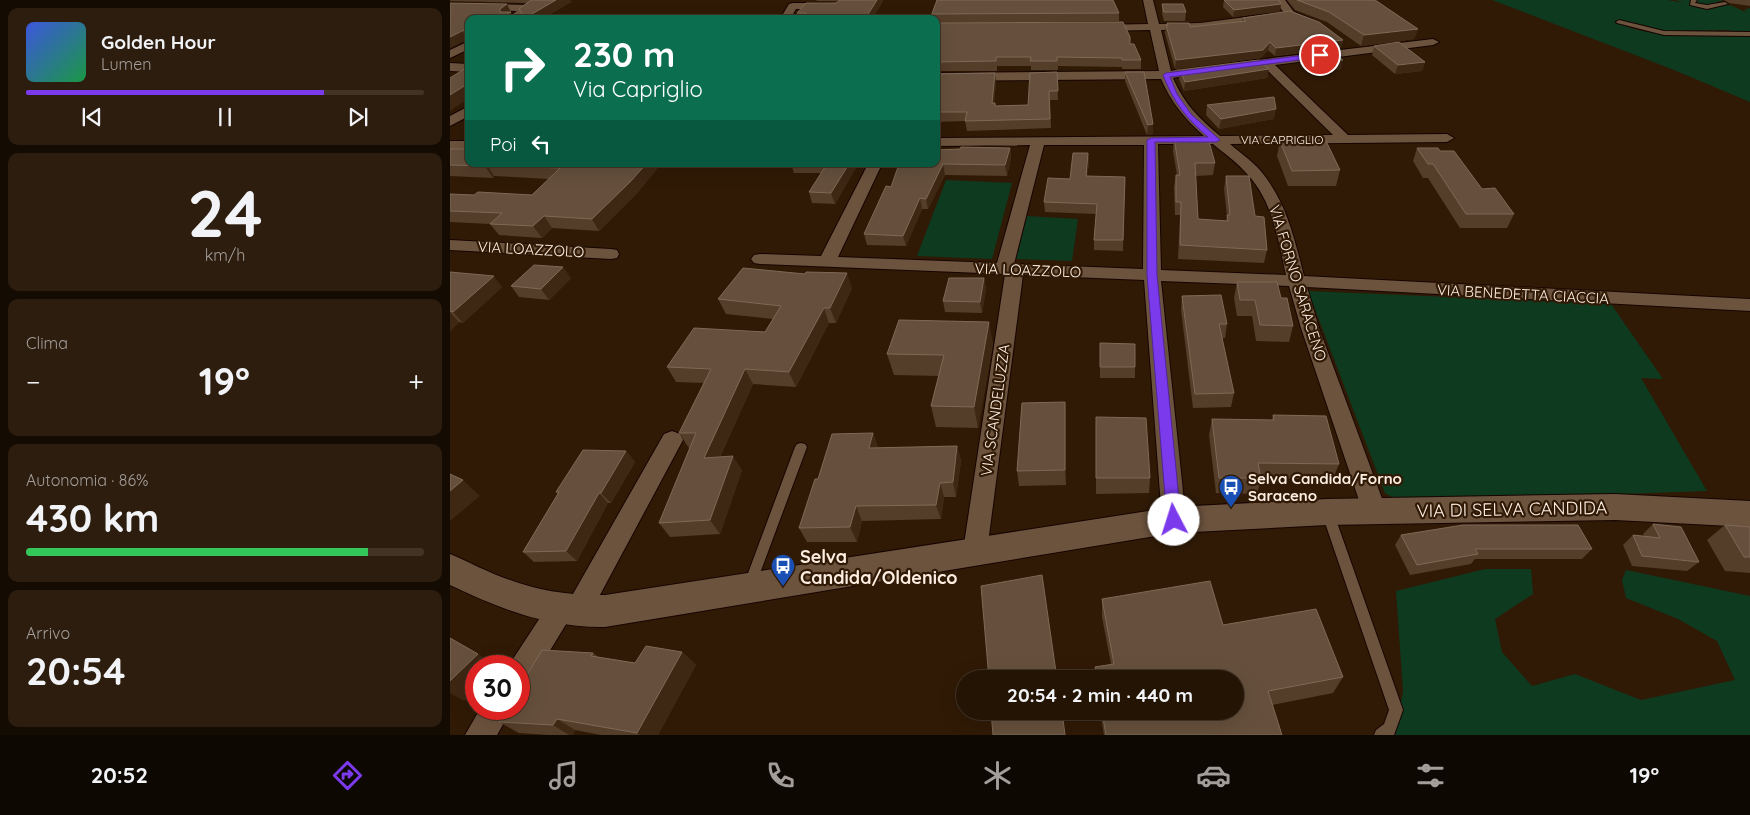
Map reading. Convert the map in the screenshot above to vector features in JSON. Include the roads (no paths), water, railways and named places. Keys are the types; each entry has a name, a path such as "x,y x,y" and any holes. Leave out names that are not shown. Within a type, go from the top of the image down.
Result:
{"street":[{"name":"VIA FORNO SARACENO","path":"1148,0 1166,75 1174,94 1189,116 1253,171 1270,193 1286,237 1296,281 1334,399 1375,512"},
{"path":"1280,0 1290,14"},
{"path":"450,6 528,8 517,15"},
{"path":"787,15 793,6 838,6"},
{"path":"1085,28 1200,26 1290,14 1322,26"},
{"path":"1342,40 1356,51"},
{"path":"1220,68 1433,42"},
{"path":"450,55 465,46"},
{"path":"1265,62 1345,139"},
{"path":"450,67 465,68"},
{"path":"940,77 1166,75 1193,72"},
{"path":"450,122 465,113"},
{"name":"VIA CAPRIGLIO","path":"940,142 1447,138"},
{"path":"1151,140 1152,275 1174,520"},
{"name":"VIA SCANDELUZZA","path":"975,551 1009,269 1038,141"},
{"path":"450,145 465,145"},
{"path":"827,262 874,167"},
{"name":"VIA LOAZZOLO","path":"450,245 611,254"},
{"name":"VIA LOAZZOLO","path":"760,260 1296,281"},
{"name":"VIA BENEDETTA CIACCIA","path":"1296,281 1750,305"},
{"path":"530,661 569,611 672,440"},
{"name":"VIA DI SELVA CANDIDA","path":"450,569 519,600 569,611 605,611 1174,520 1327,512 1615,506 1750,514"},
{"path":"480,735 490,720"}],"lane":[{"path":"1694,0 1692,4 1702,6 1725,4"},
{"path":"1619,22 1664,33 1750,34"},
{"path":"748,588 801,447"},
{"path":"1327,512 1396,710 1390,729 1381,735"}],"place":[{"name":"Selva Candida/Forno Saraceno","path":"1231,508"},
{"name":"Selva Candida/Oldenico","path":"783,587"}]}
